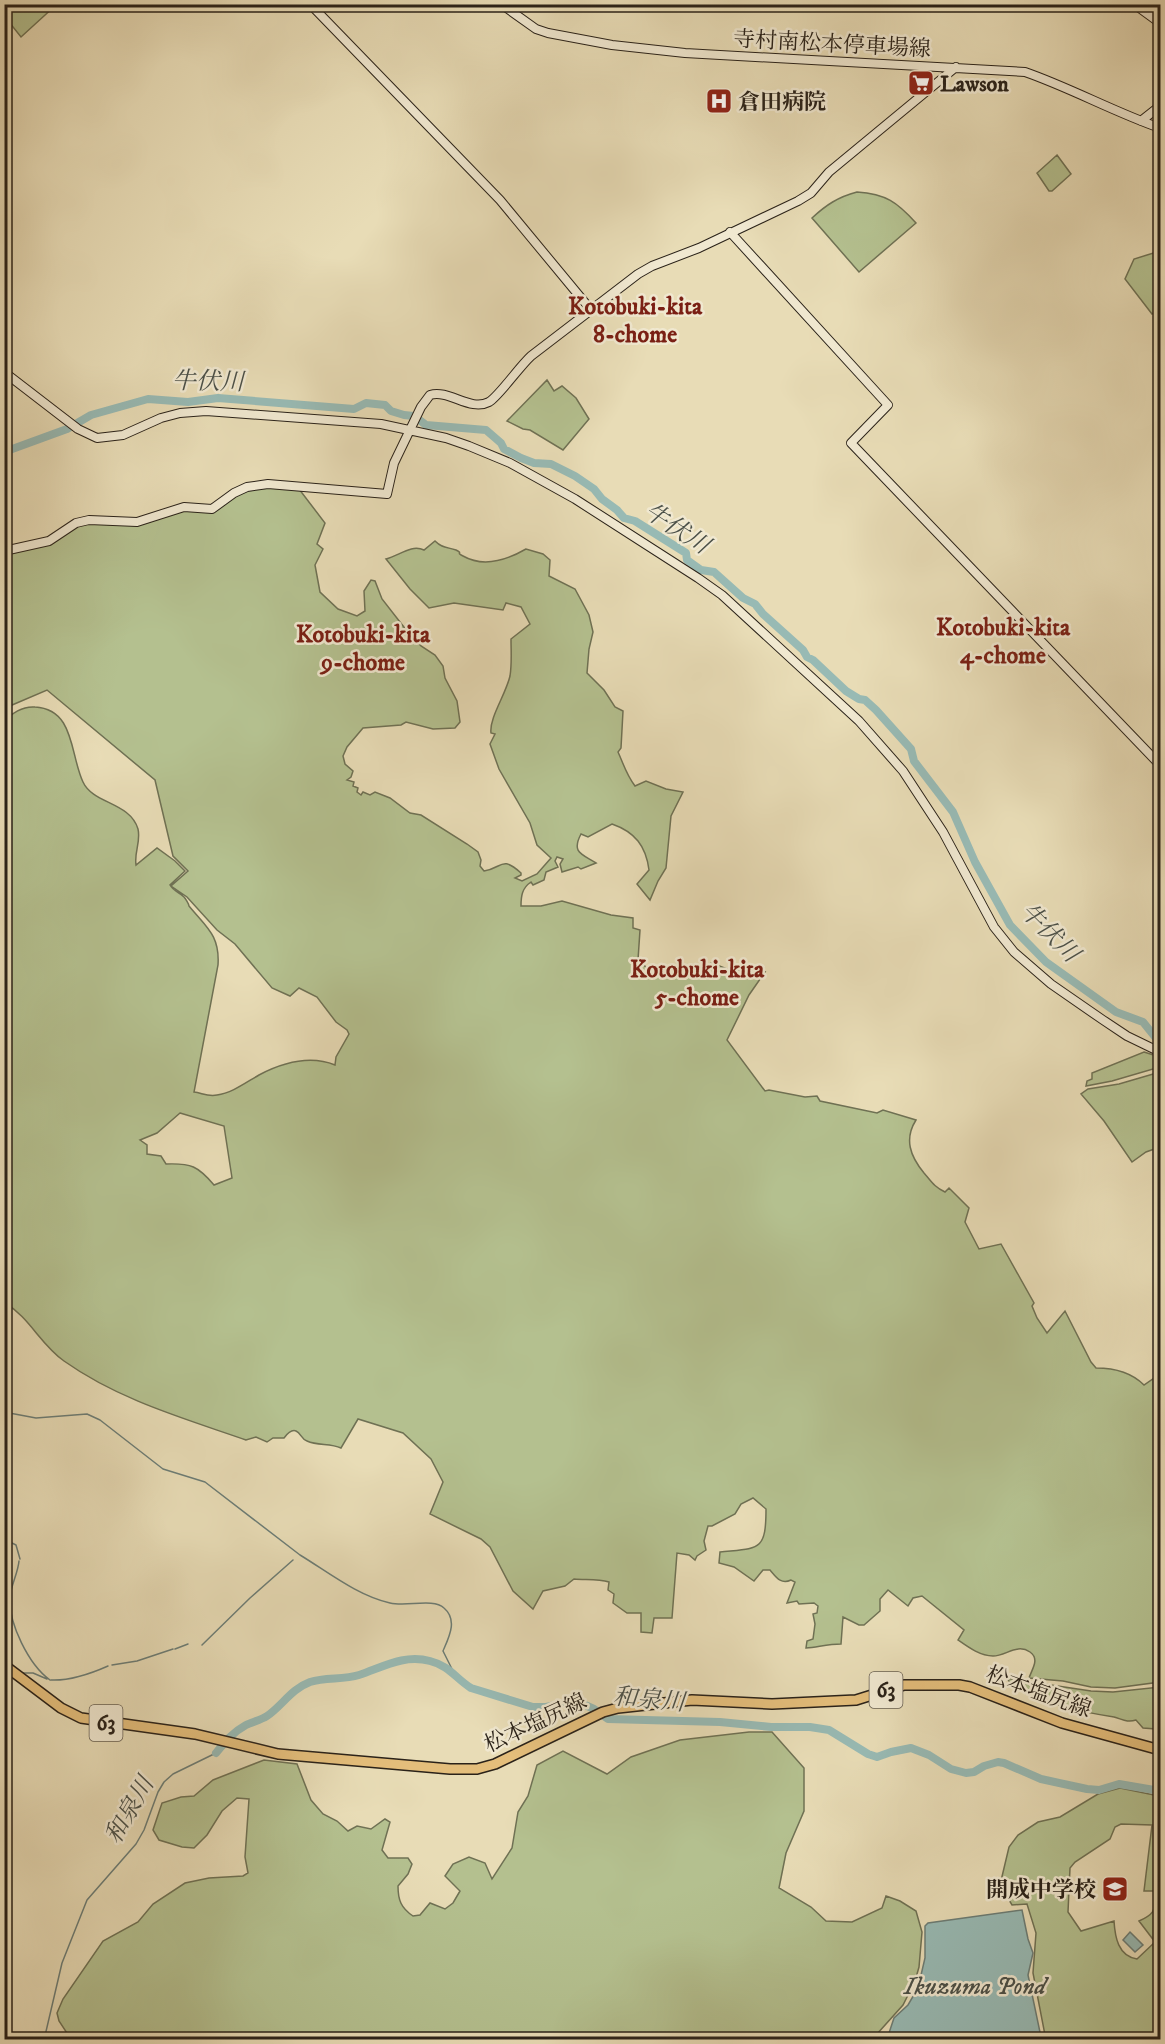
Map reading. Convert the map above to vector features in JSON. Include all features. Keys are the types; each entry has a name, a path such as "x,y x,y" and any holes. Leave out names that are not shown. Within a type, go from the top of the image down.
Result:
{"main road":[{"name":"松本塩尻線","path":"4,1665 61,1708 81,1718 195,1734 278,1754 470,1770 495,1764 600,1714 618,1708 692,1700 772,1704 856,1700 904,1685 959,1685 1062,1723 1161,1750"}],"street":[{"path":"310,4 500,200 591,310"},
{"name":"寺村南松本停車場線","path":"501,4 536,29 612,45 686,53 1025,72 1161,128"},
{"path":"1134,4 1161,23"},
{"path":"4,551 49,541 76,523 89,520 137,522 183,507 212,509 234,493 247,487 268,484 387,494 394,463 425,398 433,394 481,405 492,400 520,366 638,274 652,266 699,248 811,193 829,172 956,67"},
{"path":"1141,121 1161,106"},
{"path":"730,232 888,405 851,442 1161,765"},
{"path":"4,372 78,429 92,436 109,438 123,435 161,418 180,413 206,411 411,427 510,463 574,499 698,578 722,596 859,721 903,771 943,832 994,927 1014,952 1051,984 1103,1020 1127,1036 1161,1052"}],"green space":[{"path":"4,5 56,5 21,37 5,17"},
{"path":"1057,155 1071,174 1052,191 1049,191 1037,173"},
{"path":"857,192 890,200 916,223 859,272 812,218 833,202"},
{"path":"1160,251 1160,310 1152,314 1125,279 1134,259"},
{"path":"547,380 554,391 562,386 576,398 589,419 563,450 530,430 507,421"},
{"path":"258,487 299,489 325,523 317,544 323,549 315,565 320,592 338,609 357,616 365,611 364,591 371,580 375,581 382,599 407,631 421,646 435,655 443,666 445,678 457,701 460,722 455,728 433,729 406,722 401,725 363,728 347,747 343,756 345,764 353,771 347,780 354,782 353,786 358,788 357,792 361,795 363,792 370,795 375,792 390,798 410,813 421,815 467,844 478,852 481,860 480,866 484,871 506,864 521,873 515,878 522,881 537,874 551,858 537,845 530,823 499,769 490,744 495,734 491,733 493,720 510,676 511,639 530,624 521,607 506,603 503,610 454,603 429,608 386,559 414,548 424,550 435,541 479,562 503,559 526,549 543,554 550,560 549,576 575,589 589,615 593,632 587,673 604,690 615,707 623,711 621,748 618,752 629,777 635,786 646,781 666,789 683,792 671,816 666,868 650,900 637,884 649,870 642,847 627,831 612,824 588,837 581,834 578,840 578,849 582,855 596,863 581,869 578,867 562,872 560,864 563,859 557,857 555,861 558,867 546,872 544,880 533,885 531,882 526,887 521,906 541,906 562,901 611,915 633,918 633,928 640,930 638,960 648,968 662,973 689,973 712,963 727,969 765,972 749,995 727,1040 765,1091 805,1097 817,1096 820,1101 877,1113 883,1110 916,1120 910,1134 910,1147 915,1160 935,1186 945,1192 949,1188 969,1208 965,1222 979,1249 1001,1244 1034,1303 1032,1306 1037,1318 1047,1333 1065,1311 1096,1368 1122,1372 1134,1377 1144,1385 1160,1374 1160,1682 1115,1688 1029,1678 1035,1661 1030,1652 1016,1649 993,1656 979,1653 958,1640 964,1630 922,1596 913,1598 908,1606 888,1590 880,1599 880,1611 864,1625 843,1617 841,1644 806,1648 807,1641 813,1639 815,1624 813,1614 817,1613 818,1606 814,1603 799,1604 797,1601 787,1603 795,1582 791,1580 784,1582 770,1570 763,1570 754,1581 734,1567 719,1563 720,1552 752,1548 762,1540 766,1509 753,1498 741,1504 735,1514 708,1526 704,1541 706,1550 695,1560 689,1555 677,1553 672,1618 654,1618 652,1633 641,1632 641,1613 627,1613 613,1603 614,1594 608,1590 609,1582 605,1581 574,1579 565,1586 543,1591 533,1609 513,1591 490,1547 481,1539 430,1514 443,1482 431,1459 403,1433 358,1419 341,1448 315,1444 303,1439 298,1432 294,1431 289,1432 284,1438 273,1438 267,1442 256,1437 246,1440 152,1407 85,1375 48,1347 21,1316 5,1303 4,723 10,716 22,709 35,707 48,710 58,716 69,735 79,771 88,789 120,808 134,820 139,834 136,865 157,848 185,871 170,885 173,889 184,897 211,932 218,955 194,1092 211,1096 223,1094 268,1071 296,1062 316,1061 335,1065 336,1057 349,1034 336,1022 317,997 299,988 290,996 272,988 235,944 217,930 187,897 171,886 188,871 173,856 155,780 47,690 5,708 4,554 89,522 123,524 180,510 207,512 243,492","holes":["180,1113 224,1126 232,1178 214,1185 193,1167 166,1164 161,1156 147,1154 147,1145 140,1140 157,1133"]},
{"path":"1144,1052 1160,1057 1160,1067 1086,1086 1087,1081 1092,1079 1092,1073"},
{"path":"1160,1072 1160,1147 1146,1152 1132,1162 1104,1121 1081,1094 1088,1089 1119,1084"},
{"path":"1005,1678 1091,1691 1113,1692 1160,1687 1160,1733 1156,1729 1143,1728 1136,1720 1127,1721 1056,1704 1022,1691"},
{"path":"749,1732 772,1732 804,1768 804,1811 786,1853 779,1888 811,1907 826,1921 852,1922 882,1908 886,1896 916,1911 922,1932 919,1967 915,1981 903,2005 877,2034 878,2039 60,2039 67,2033 57,2013 63,1999 103,1941 138,1922 153,1904 185,1883 209,1878 243,1876 248,1873 245,1857 249,1799 237,1798 222,1811 207,1835 194,1848 159,1840 153,1830 162,1803 181,1797 194,1796 213,1780 264,1760 297,1764 311,1800 323,1814 337,1821 348,1831 357,1826 371,1829 385,1819 390,1822 382,1850 388,1858 408,1858 412,1864 408,1874 398,1886 401,1903 413,1916 420,1915 430,1903 445,1909 453,1903 460,1891 445,1876 453,1864 469,1857 485,1863 492,1879 512,1848 518,1812 528,1796 537,1765 563,1751 607,1774 631,1757 680,1740"},
{"path":"1120,1788 1154,1795 1160,1793 1160,2039 1042,2039 1045,2035 1033,1973 1036,1933 1027,1904 1012,1905 1000,1885 1009,1847 1018,1835 1038,1822 1060,1817 1098,1794","holes":["1121,1824 1152,1825 1144,1891 1157,1891 1155,1906 1152,1913 1139,1921 1155,1942 1137,1959 1122,1950 1115,1933 1114,1921 1081,1931 1068,1912 1070,1868 1075,1862 1110,1839 1115,1827"]}],"water":[{"name":"Ikuzuma Pond","path":"1022,1910 1033,1953 1028,1975 1041,2037 1039,2039 887,2039 894,2018 908,2005 918,1988 925,1958 925,1926 928,1923"},
{"path":"1130,1932 1143,1945 1135,1952 1123,1940"}],"waterway":[{"name":"牛伏川","path":"4,452 67,429 91,415 148,399 188,402 218,398 354,409 366,403 385,405 391,411 414,416 426,425 486,430 501,443 504,449 521,458 534,463 551,464 575,476 594,489 624,518 635,521 686,553 687,560 701,570 714,572 743,598 755,604 803,650 807,657 846,691 865,700 876,710 911,749 914,761 953,812 975,862 1010,925 1046,962 1116,1012 1143,1022 1160,1043"},
{"path":"4,1412 36,1418 87,1414 100,1420 163,1469 205,1482 300,1555"},
{"path":"4,1539 16,1545 20,1559"},
{"path":"300,1555 344,1583 378,1600 397,1604 427,1603 444,1608 451,1618 451,1629 443,1651 453,1671"},
{"path":"202,1645 293,1560"},
{"path":"19,1561 10,1597 12,1619 21,1643 42,1673 50,1680"},
{"path":"175,1649 188,1644"},
{"path":"112,1665 137,1661 173,1649"},
{"name":"和泉川","path":"216,1753 237,1731 267,1716 303,1685 316,1680 353,1677 394,1662 420,1659 443,1666 471,1688 533,1707 576,1701 594,1709 608,1719 810,1727 829,1730 877,1757 911,1748 929,1755 951,1769 966,1773 998,1762 1041,1779 1087,1789 1099,1790 1119,1784 1160,1791"},
{"path":"51,1680 80,1676 108,1666"},
{"path":"22,1673 33,1673 47,1679"},
{"name":"和泉川","path":"44,2040 62,1963 87,1900 136,1844 164,1782 173,1774 216,1753"}],"place":[{"name":"Lawson","path":"921,83"},
{"name":"倉田病院","path":"719,101"},
{"name":"開成中学校","path":"1115,1889"}],"district":[{"name":"Kotobuki-kita 8-chome","path":"635,320"},
{"name":"Kotobuki-kita 4-chome","path":"1003,641"},
{"name":"Kotobuki-kita 9-chome","path":"363,648"},
{"name":"Kotobuki-kita 5-chome","path":"697,983"}]}
